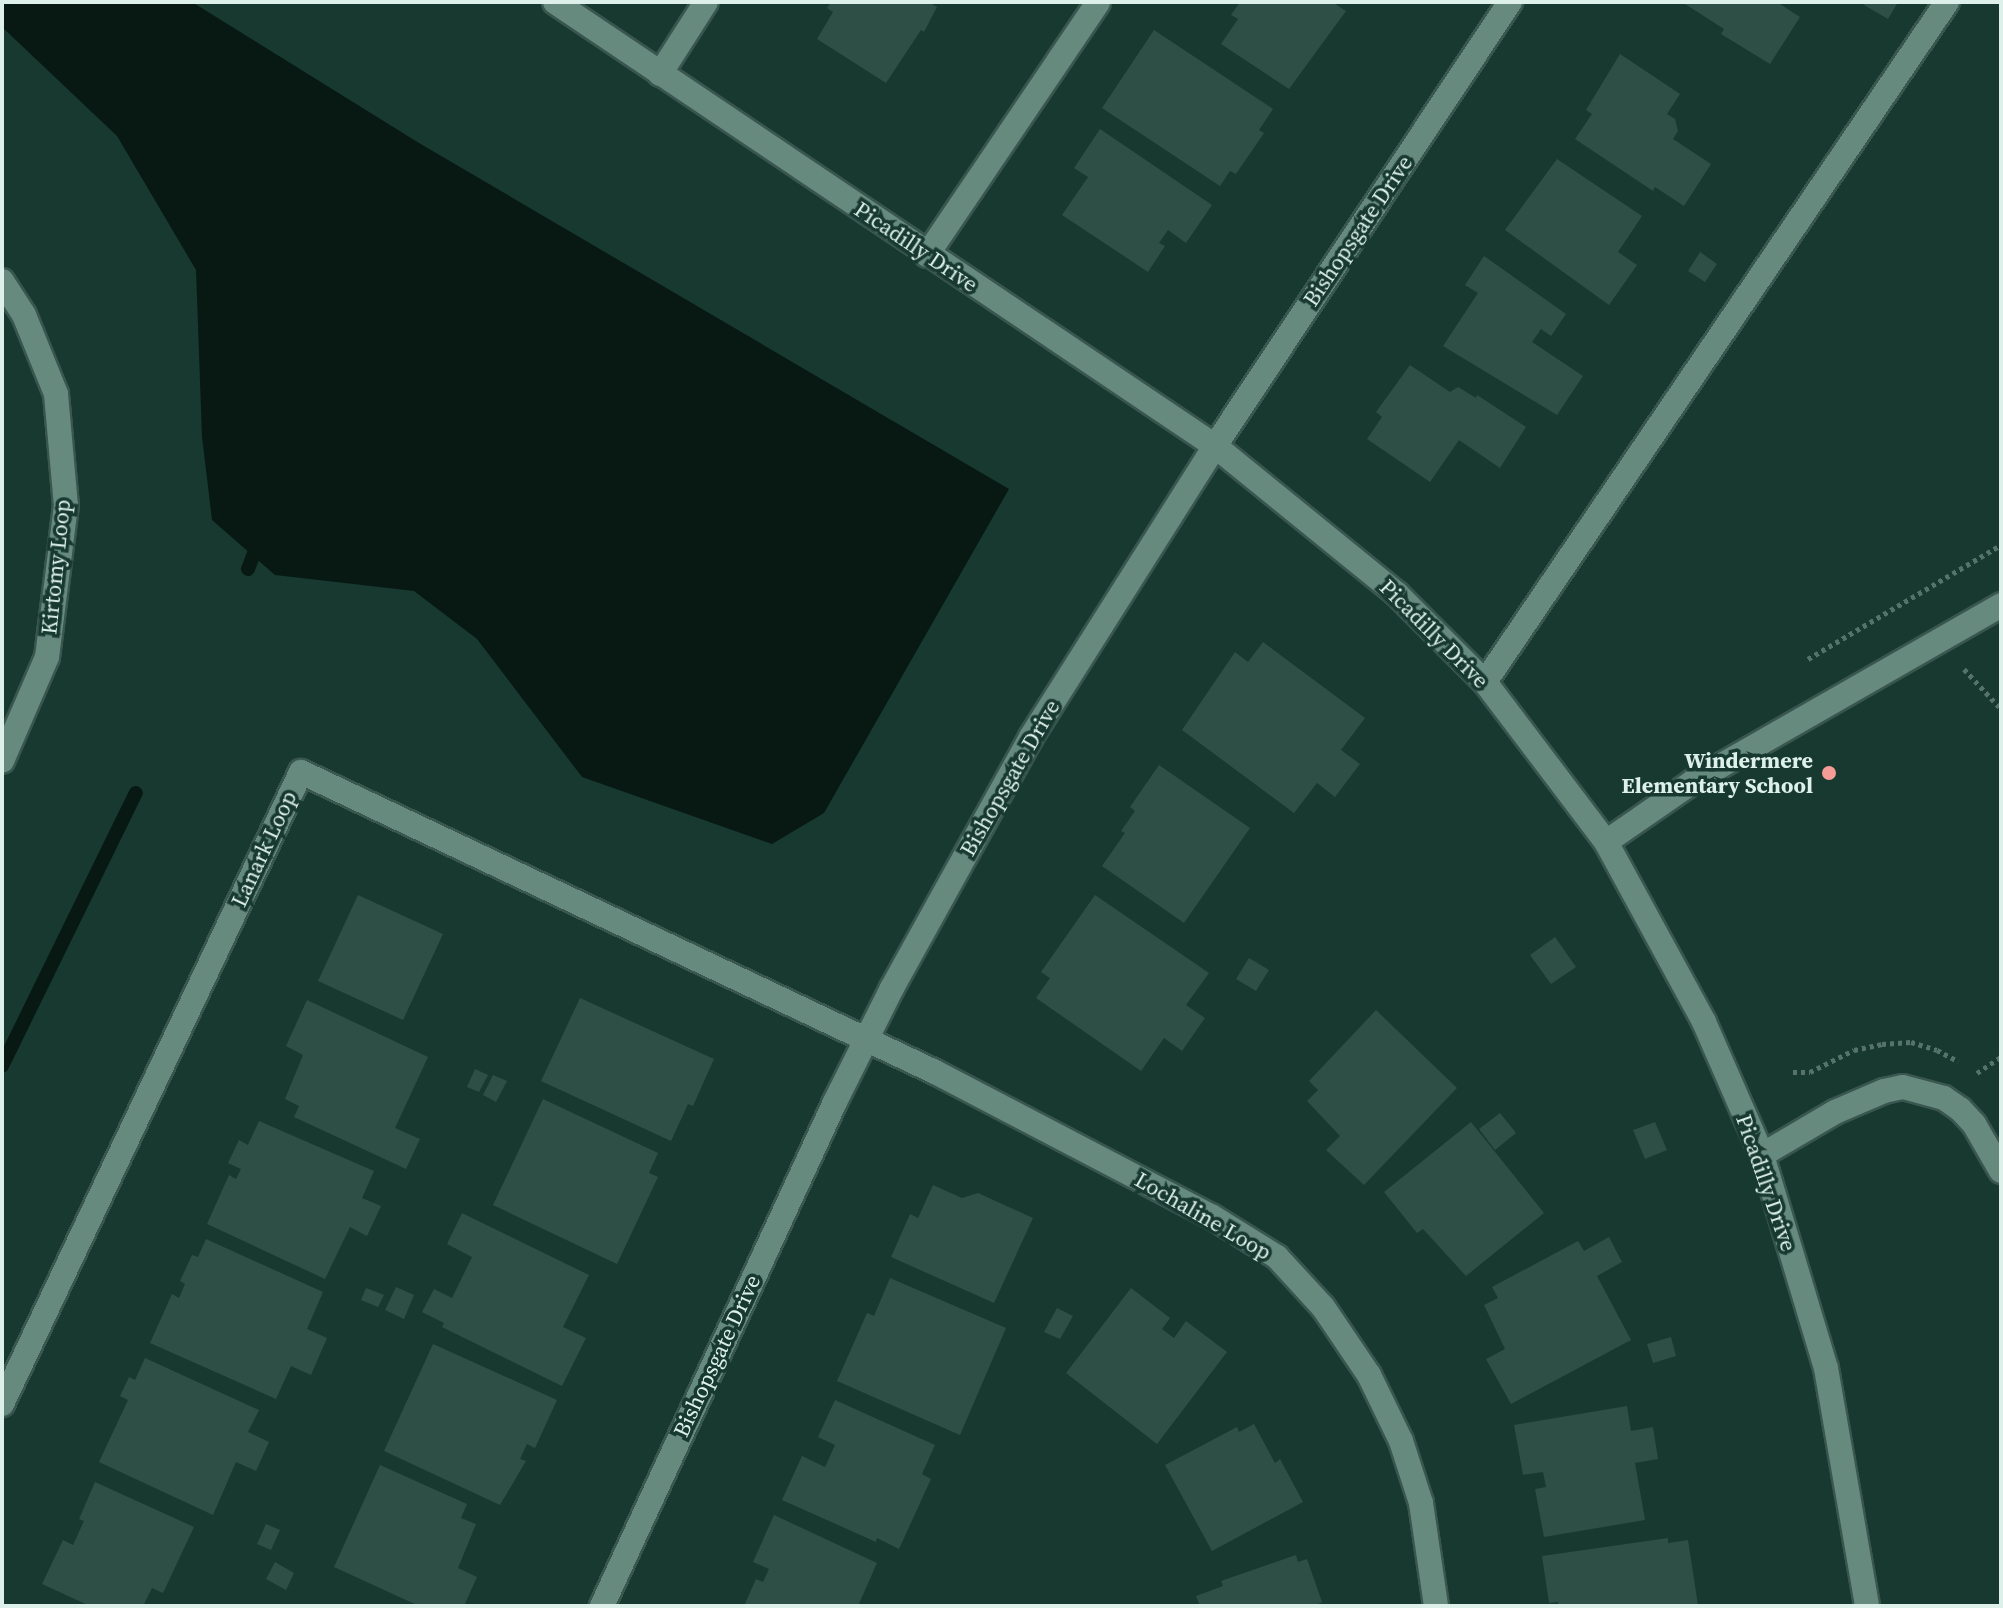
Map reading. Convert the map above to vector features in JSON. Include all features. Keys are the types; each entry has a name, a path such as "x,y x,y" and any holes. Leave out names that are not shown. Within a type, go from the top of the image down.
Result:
{"street":[{"name":"Picadilly Drive","path":"555,2 1215,446 1397,594 1485,682 1606,842 1704,1022 1762,1155 1826,1368 1867,1606"},
{"path":"660,74 706,2"},
{"path":"927,255 1098,2"},
{"name":"Bishopsgate Drive","path":"602,1606 865,1040 1031,737 1215,446 1510,2"},
{"path":"1485,682 1947,2"},
{"name":"Kirtomy Loop","path":"2,281 24,315 56,394 66,505 47,657 2,761"},
{"path":"1606,842 1694,781 2001,605"},
{"name":"Lanark Loop","path":"2,1404 301,772 865,1040"},
{"name":"Lochaline Loop","path":"865,1040 1211,1216 1277,1257 1323,1307 1354,1352 1401,1441 1421,1503 1436,1606"},
{"path":"1762,1155 1835,1112 1884,1091 1903,1087 1944,1098 1960,1109 1974,1124 2001,1171"}],"path":[{"path":"1808,659 2001,545"},
{"path":"1959,665 2001,709"},
{"path":"1977,1073 2001,1057"}],"shaded area":[{"path":"2,2 192,2 419,143 1009,489 824,813 772,844 582,777 477,639 414,591 275,575 212,520 202,437 196,270 117,136 2,27"}],"building":[{"path":"831,2 929,2 937,7 924,32 921,30 886,83 817,39 833,12 827,8"},
{"path":"1240,2 1332,2 1346,11 1289,89 1221,44 1238,19 1231,15"},
{"path":"1682,2 1777,2 1800,17 1770,64 1721,34 1724,29"},
{"path":"1865,2 1897,4 1888,19 1864,5"},
{"path":"1154,30 1273,109 1259,130 1264,133 1236,174 1230,171 1220,186 1102,108"},
{"path":"1620,54 1680,94 1667,114 1675,119 1678,131 1673,139 1711,164 1684,206 1655,187 1653,191 1575,139 1592,114 1586,110"},
{"path":"1100,129 1212,205 1186,243 1168,230 1159,243 1165,246 1148,272 1062,215 1088,177 1074,168"},
{"path":"1557,159 1642,216 1618,252 1637,265 1609,305 1505,230"},
{"path":"1700,252 1717,264 1705,282 1688,271"},
{"path":"1484,256 1566,314 1551,336 1541,329 1532,342 1583,376 1557,415 1443,346 1478,293 1465,285"},
{"path":"1410,365 1450,392 1458,387 1476,398 1477,395 1526,427 1500,468 1459,440 1430,482 1367,439 1382,417 1376,412"},
{"path":"1263,642 1365,718 1341,750 1360,764 1335,797 1317,783 1294,813 1182,730 1235,652 1248,662"},
{"path":"1159,765 1250,828 1184,923 1102,866 1125,833 1121,831 1135,811 1130,807"},
{"path":"358,895 443,934 403,1020 318,981"},
{"path":"1095,895 1209,973 1186,1005 1205,1018 1182,1051 1164,1038 1141,1071 1036,998 1050,978 1041,972"},
{"path":"1555,937 1576,967 1551,984 1530,955"},
{"path":"1249,958 1269,970 1256,991 1236,979"},
{"path":"580,998 714,1059 693,1106 688,1104 671,1141 541,1081"},
{"path":"307,1000 428,1057 395,1128 420,1139 406,1169 294,1117 299,1106 285,1099 303,1055 286,1046"},
{"path":"1376,1010 1457,1088 1364,1185 1326,1150 1340,1136 1307,1101 1318,1090 1309,1081"},
{"path":"475,1069 488,1075 479,1092 467,1087"},
{"path":"493,1075 507,1081 496,1102 483,1095"},
{"path":"543,1099 658,1153 649,1173 658,1177 617,1264 493,1205"},
{"path":"1500,1113 1516,1133 1495,1150 1479,1129"},
{"path":"259,1121 374,1171 362,1198 381,1206 367,1236 350,1227 325,1279 207,1224 229,1175 236,1179 241,1169 228,1163 239,1140 248,1145"},
{"path":"1471,1122 1544,1213 1466,1276 1423,1229 1417,1233 1384,1192"},
{"path":"1655,1122 1667,1150 1645,1159 1633,1130"},
{"path":"933,1185 962,1198 978,1193 1033,1218 994,1303 891,1257 910,1214 918,1218"},
{"path":"462,1213 589,1275 563,1327 586,1338 562,1386 442,1327 444,1323 422,1312 434,1289 452,1298 472,1257 447,1244"},
{"path":"1609,1237 1622,1262 1597,1276 1631,1340 1511,1404 1486,1359 1505,1349 1484,1305 1498,1298 1492,1287 1578,1241 1584,1251"},
{"path":"206,1239 323,1292 307,1329 327,1338 311,1375 291,1366 276,1399 150,1343 172,1294 179,1298 185,1284 180,1281 192,1255 198,1257"},
{"path":"890,1278 1006,1328 960,1435 837,1381 867,1313 874,1316"},
{"path":"396,1287 414,1295 404,1319 385,1310"},
{"path":"366,1288 384,1295 378,1307 361,1300"},
{"path":"1131,1288 1170,1318 1162,1329 1174,1338 1186,1321 1227,1352 1157,1444 1066,1373"},
{"path":"1057,1308 1073,1316 1060,1339 1044,1332"},
{"path":"1671,1337 1676,1356 1653,1363 1647,1344"},
{"path":"433,1344 557,1400 535,1448 527,1444 520,1459 526,1461 500,1505 384,1451"},
{"path":"145,1358 259,1410 248,1432 269,1442 256,1471 236,1462 213,1515 99,1462 128,1400 120,1396 129,1377 135,1380"},
{"path":"835,1400 935,1445 922,1474 931,1479 899,1549 877,1538 876,1542 782,1500 802,1456 825,1467 835,1445 818,1437"},
{"path":"1627,1406 1631,1431 1653,1427 1658,1459 1635,1463 1645,1520 1544,1537 1535,1489 1546,1487 1543,1472 1523,1475 1514,1425"},
{"path":"1254,1424 1275,1463 1280,1459 1303,1502 1212,1551 1165,1465 1237,1427 1239,1432"},
{"path":"380,1465 467,1504 461,1518 476,1524 458,1568 477,1577 464,1606 419,1606 334,1567"},
{"path":"95,1482 194,1527 163,1593 152,1588 143,1606 90,1606 42,1584 63,1540 73,1545 84,1521 79,1519"},
{"path":"774,1515 877,1563 858,1606 744,1606 756,1579 763,1582 769,1569 753,1562"},
{"path":"266,1524 280,1530 271,1550 257,1544"},
{"path":"1668,1538 1668,1543 1688,1540 1698,1605 1558,1606 1558,1602 1549,1603 1542,1556"},
{"path":"1296,1555 1298,1562 1307,1559 1322,1602 1314,1606 1200,1606 1196,1596 1223,1586 1221,1581"},
{"path":"275,1562 294,1573 286,1590 266,1579"}],"waterway":[{"path":"248,569 259,540"},
{"path":"2,1066 136,793"}],"place":[{"name":"Windermere Elementary School","path":"1829,773"}]}
